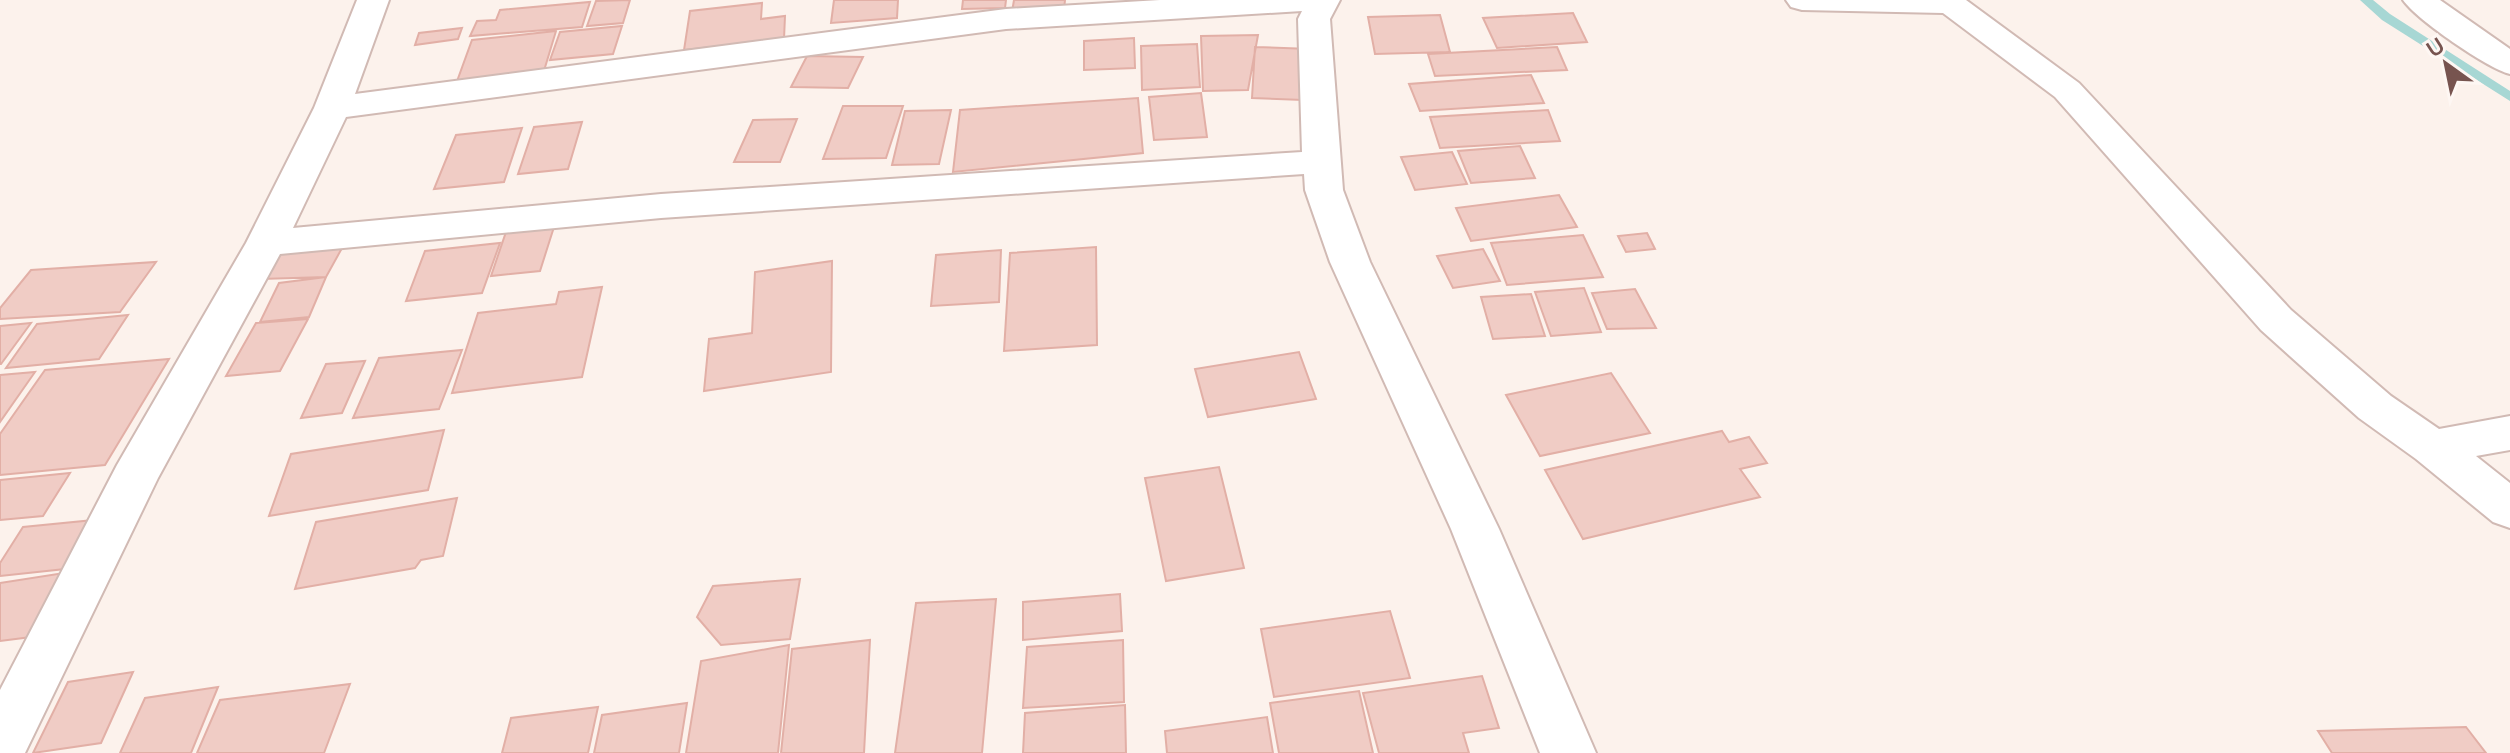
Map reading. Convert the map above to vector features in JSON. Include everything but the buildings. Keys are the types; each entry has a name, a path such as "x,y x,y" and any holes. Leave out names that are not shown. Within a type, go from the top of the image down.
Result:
{"street":[{"path":"0,746 134,478 266,243 332,108 373,0"},
{"path":"332,108 1006,19 1322,0 1314,19 1324,190 1350,262 1475,529 1568,753"},
{"path":"1802,0 1946,2 2067,90 2276,320 2375,407 2432,447 2510,509"},
{"path":"2419,0 2510,64"},
{"path":"266,243 389,229 892,189 1322,162"},
{"path":"2432,447 2510,433"}],"waterway":[{"path":"2366,0 2386,17 2510,97"}]}
